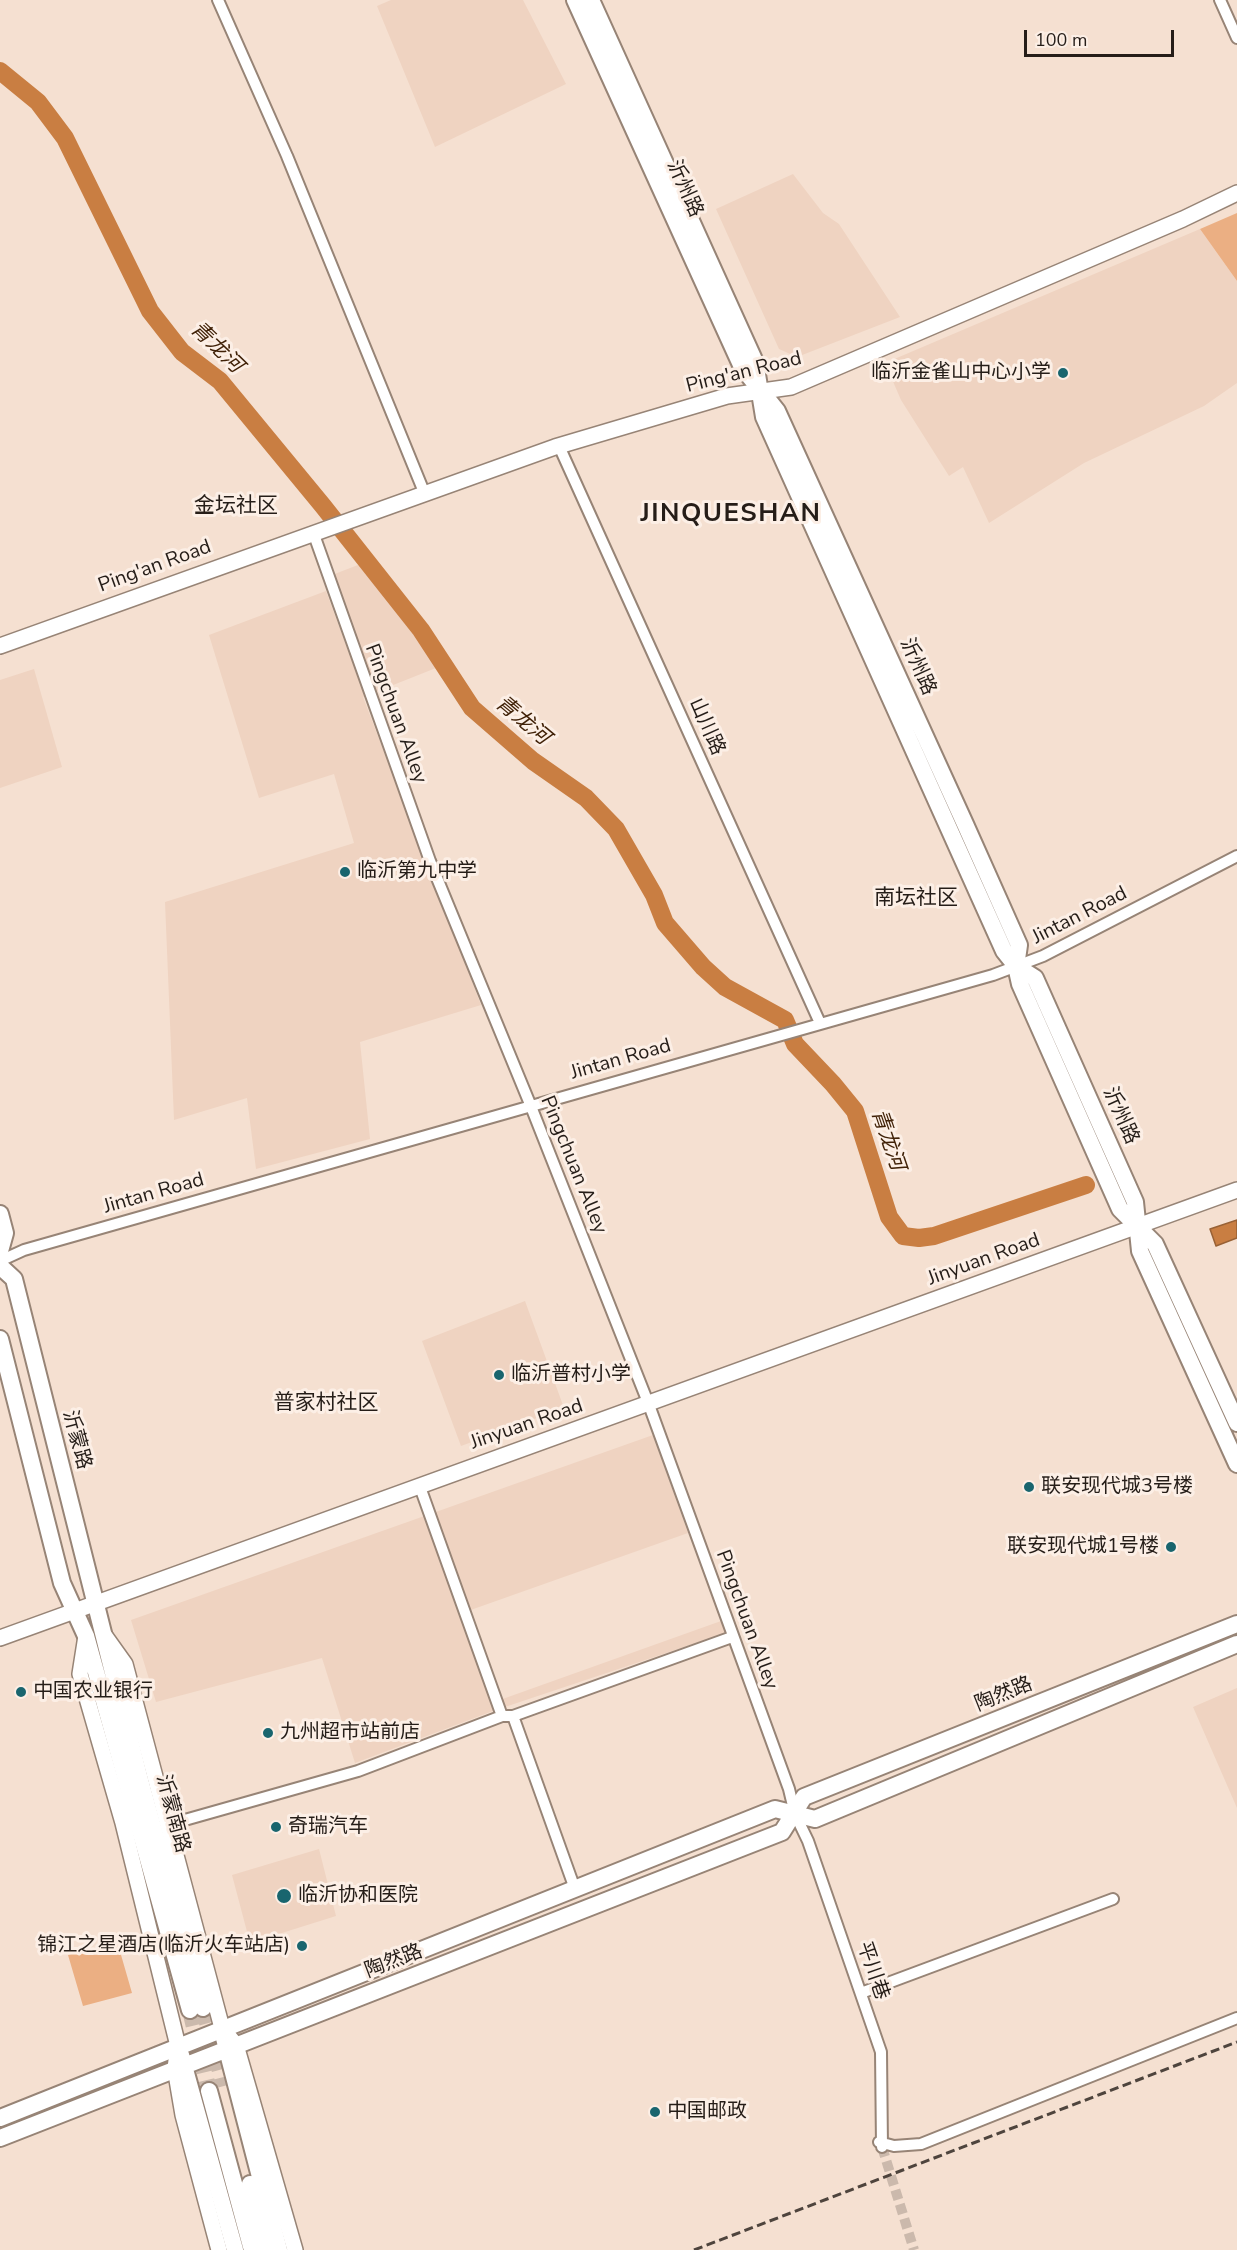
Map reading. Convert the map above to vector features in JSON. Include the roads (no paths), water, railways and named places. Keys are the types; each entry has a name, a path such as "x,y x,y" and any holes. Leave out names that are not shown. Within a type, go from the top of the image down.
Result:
{"main road":[{"name":"沂州路","path":"575,0 742,367 777,411 1019,945 1016,966 1020,984 1120,1209 1155,1245 1237,1423"},
{"name":"沂州路","path":"591,0 755,362 761,392"},
{"path":"0,1214 5,1233 0,1251"},
{"name":"沂州路","path":"1137,1227 1140,1251 1237,1464"},
{"name":"沂蒙路","path":"0,1266 14,1279 90,1573 95,1602 94,1633"},
{"path":"0,1339 62,1583 73,1611 94,1633"},
{"name":"陶然路","path":"0,2138 782,1832 804,1797 1237,1624"},
{"name":"沂蒙南路","path":"94,1633 197,2009"},
{"name":"陶然路","path":"0,2118 775,1809 815,1820 1237,1644"},
{"path":"222,2028 231,2047 279,2250"},
{"path":"177,2046 180,2066 235,2250"},
{"path":"252,2250 217,2089 267,2250"}],"street":[{"path":"218,0 287,156 424,492"},
{"path":"1220,0 1237,38"},
{"name":"Ping'an Road","path":"0,646 348,519 559,446 727,396 790,387 1184,219 1237,193"},
{"name":"山川路","path":"559,446 820,1023"},
{"name":"Pingchuan Alley","path":"318,530 430,861 530,1104 649,1405 789,1789 795,1814"},
{"name":"Jintan Road","path":"0,1262 24,1250 1016,966 1043,956 1237,856"},
{"name":"Jinyuan Road","path":"0,1638 420,1487 461,1470 649,1405 1237,1190"},
{"path":"420,1487 575,1889"},
{"path":"177,2046 123,1823 80,1674 94,1633 125,1664 222,2028"},
{"path":"167,1825 358,1771 732,1637"},
{"name":"平川巷","path":"795,1814 808,1841 881,2052 880,2144 894,2146 921,2144 1237,2018"},
{"path":"861,1993 1113,1899"},
{"path":"231,2047 295,2250"},
{"path":"180,2066 183,2115 219,2250"}],"waterway":[{"name":"青龙河","path":"0,71 38,102 65,138 150,311 182,352 220,381 323,506 421,630 472,708 533,761 586,798 616,829 654,895 665,923 703,967 725,987 785,1020 795,1044 855,1111 889,1217 903,1236 919,1238 934,1236 1086,1185"}],"tunnel":[{"path":"203,2008 224,2086"},
{"path":"190,2010 209,2091"},
{"path":"882,2147 914,2250"}],"railway":[{"path":"694,2250 1237,2042"}],"place":[{"name":"临沂金雀山中心小学","path":"1063,373"},
{"name":"临沂第九中学","path":"345,872"},
{"name":"临沂普村小学","path":"499,1375"},
{"name":"联安现代城3号楼","path":"1029,1487"},
{"name":"联安现代城1号楼","path":"1171,1547"},
{"name":"中国农业银行","path":"21,1692"},
{"name":"九州超市站前店","path":"268,1733"},
{"name":"奇瑞汽车","path":"276,1827"},
{"name":"临沂协和医院","path":"284,1896"},
{"name":"锦江之星酒店(临沂火车站店)","path":"302,1946"},
{"name":"中国邮政","path":"655,2112"}],"district":[{"name":"金坛社区","path":"236,507"},
{"name":"JINQUESHAN","path":"731,515"},
{"name":"南坛社区","path":"916,899"},
{"name":"普家村社区","path":"326,1404"}]}
